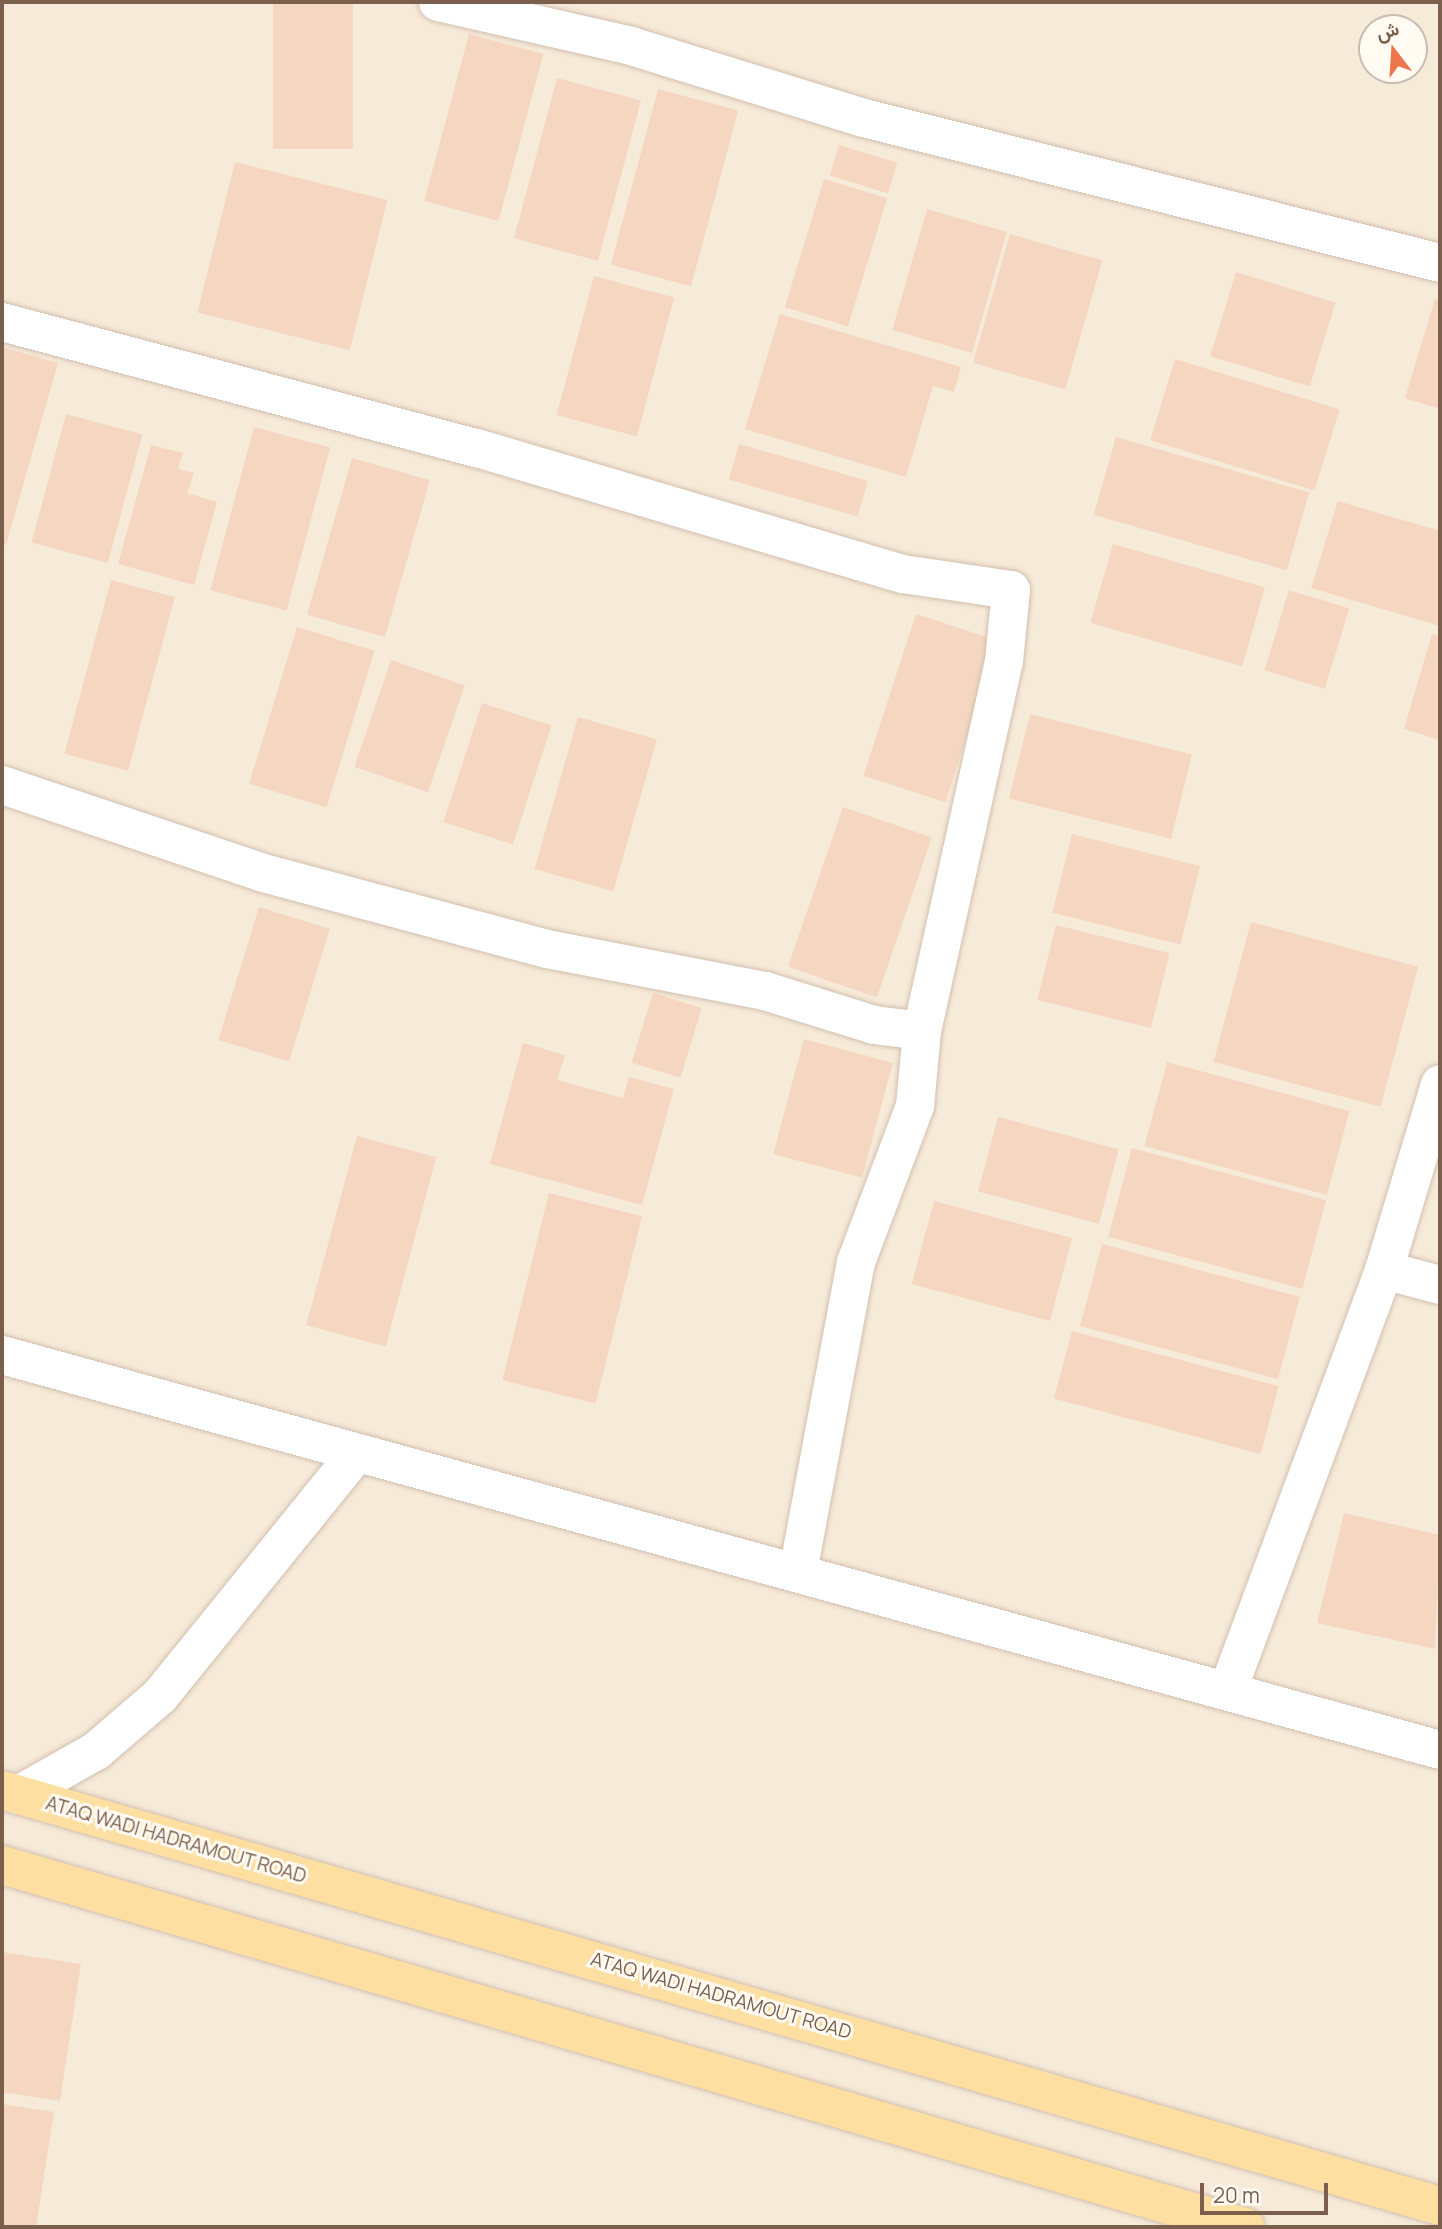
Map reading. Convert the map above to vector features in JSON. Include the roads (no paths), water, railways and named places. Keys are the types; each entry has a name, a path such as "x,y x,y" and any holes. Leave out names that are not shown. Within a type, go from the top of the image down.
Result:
{"main road":[{"name":"ATAQ WADI HADRAMOUT ROAD","path":"10,1793 1440,2206"},
{"path":"2,1865 1245,2227"}],"street":[{"path":"438,2 631,46 864,118 1440,263"},
{"path":"2,322 477,448 903,574 1011,590 1004,661 922,1031 915,1106 856,1262 798,1573"},
{"path":"2,785 260,872 547,949 765,991 874,1025 922,1031"},
{"path":"1229,1687 1384,1270 1440,1084"},
{"path":"1384,1270 1440,1285"},
{"path":"2,1355 798,1573 1229,1687 1440,1750"},
{"path":"10,1793 96,1751 160,1696 357,1453"}]}
